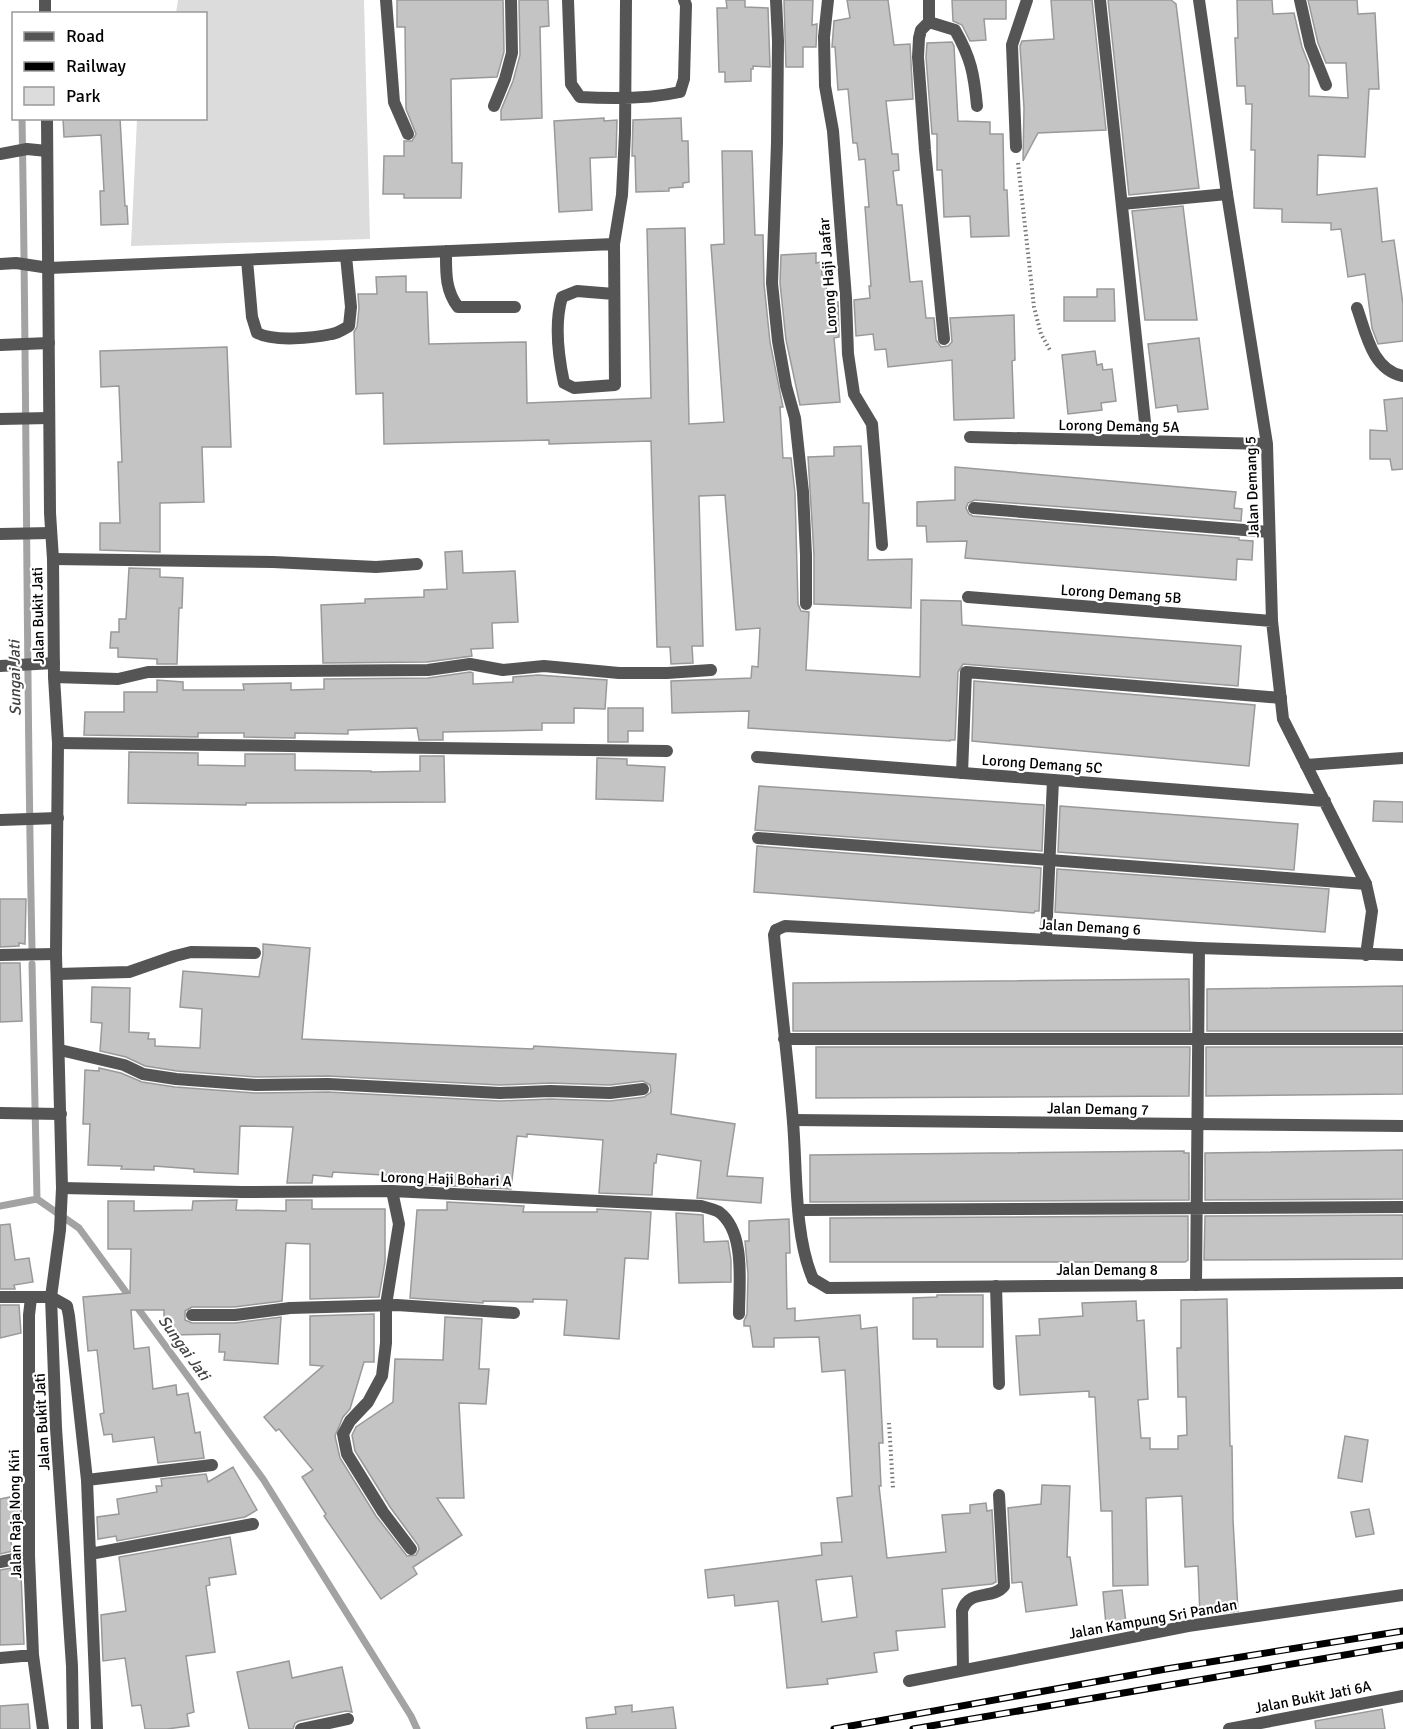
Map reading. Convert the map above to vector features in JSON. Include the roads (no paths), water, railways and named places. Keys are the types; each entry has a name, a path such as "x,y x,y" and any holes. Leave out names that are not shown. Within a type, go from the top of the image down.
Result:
{"street":[{"path":"386,0 394,102 408,134"},
{"path":"494,106 512,54 511,0"},
{"path":"568,0 571,84 580,97 625,98 659,97 680,92 684,79 686,5 684,0"},
{"path":"614,294 577,291 562,297 558,310 557,332 564,383 574,388 615,385 614,244 622,195 626,0"},
{"path":"776,0 777,109 772,283 778,340 786,386 795,418 803,492 806,604"},
{"name":"Lorong Haji Jaafar","path":"828,0 824,37 825,86 833,131 848,354 854,394 872,424 882,545"},
{"path":"929,0 929,22 921,30 918,57 944,339"},
{"path":"1016,147 1012,45 1027,0"},
{"path":"1100,0 1147,441"},
{"name":"Jalan Demang 5","path":"1199,0 1267,444 1272,621 1283,720 1366,884 1372,911 1365,955"},
{"path":"1300,0 1310,45 1326,85"},
{"path":"929,22 955,30 967,51 977,106"},
{"name":"Jalan Bukit Jati","path":"47,120 51,533 58,743 56,954 61,1114 60,1230 51,1297 56,1428 74,1729"},
{"path":"6,152 27,149 47,151"},
{"path":"1122,204 1227,194"},
{"path":"0,264 16,263 49,268 614,244"},
{"path":"446,251 446,282 450,297 458,307 515,307"},
{"path":"247,260 252,317 257,333 267,338 290,338 335,334 349,326 351,307 346,256"},
{"path":"1357,308 1376,359 1397,375 1403,376"},
{"path":"0,345 49,343"},
{"path":"0,419 50,418"},
{"name":"Lorong Demang 5A","path":"970,437 1267,444"},
{"path":"974,508 1269,532"},
{"path":"0,534 51,533"},
{"path":"53,560 273,562 376,567 417,564"},
{"name":"Lorong Demang 5B","path":"968,597 1272,621"},
{"path":"0,666 54,663"},
{"path":"54,677 118,679 148,672 428,670 470,664 503,670 544,666 619,673 667,674 711,670"},
{"path":"962,773 966,672 1281,698"},
{"path":"58,743 667,751"},
{"name":"Lorong Demang 5C","path":"757,757 1325,801"},
{"path":"1306,765 1403,758"},
{"path":"1046,939 1053,780"},
{"path":"0,820 58,818"},
{"path":"758,838 1366,884"},
{"name":"Jalan Demang 6","path":"784,1039 774,936 776,930 785,926 1199,948 1403,955"},
{"path":"1196,1285 1199,948"},
{"path":"57,974 129,972 191,952 255,953"},
{"path":"0,955 56,954"},
{"path":"1403,1039 784,1039 793,1120 799,1210 1403,1207"},
{"path":"60,1050 124,1065 143,1074 256,1085 328,1084 500,1093 550,1091 610,1093 643,1089"},
{"path":"0,1113 61,1114"},
{"name":"Jalan Demang 7","path":"793,1120 1403,1126"},
{"path":"392,1191 399,1224 386,1305 386,1343 382,1376 368,1402 350,1420 343,1434 347,1454 383,1512 411,1550"},
{"name":"Lorong Haji Bohari A","path":"61,1193 392,1191 701,1206 718,1211 729,1222 735,1235 738,1252 739,1314"},
{"name":"Jalan Demang 8","path":"799,1210 805,1262 813,1279 828,1287 1403,1283"},
{"path":"996,1286 999,1384"},
{"path":"0,1297 51,1297 67,1306 87,1480 97,1729"},
{"name":"Jalan Raja Nong Kiri","path":"31,1298 29,1315 29,1556 33,1655 43,1729"},
{"path":"192,1315 235,1315 290,1308 386,1305 514,1313"},
{"path":"87,1480 212,1465"},
{"path":"963,1670 962,1611 964,1605 970,1598 1000,1591 1004,1586 999,1495"},
{"path":"90,1554 253,1524"},
{"path":"0,1562 29,1556"},
{"name":"Jalan Kampung Sri Pandan","path":"909,1681 1188,1626 1403,1595"},
{"path":"0,1658 33,1655"},
{"name":"Jalan Bukit Jati 6A","path":"1229,1729 1272,1725 1403,1696"},
{"path":"301,1729 348,1719"}],"waterway":[{"name":"Sungai Jati","path":"22,120 32,948"},
{"name":"Sungai Jati","path":"32,964 37,1199"},
{"name":"Sungai Jati","path":"37,1199 79,1228 263,1479 417,1729"},
{"path":"0,1206 37,1199"}],"railway":[{"path":"834,1729 1166,1669 1403,1631"},
{"path":"913,1729 1403,1645"}]}
